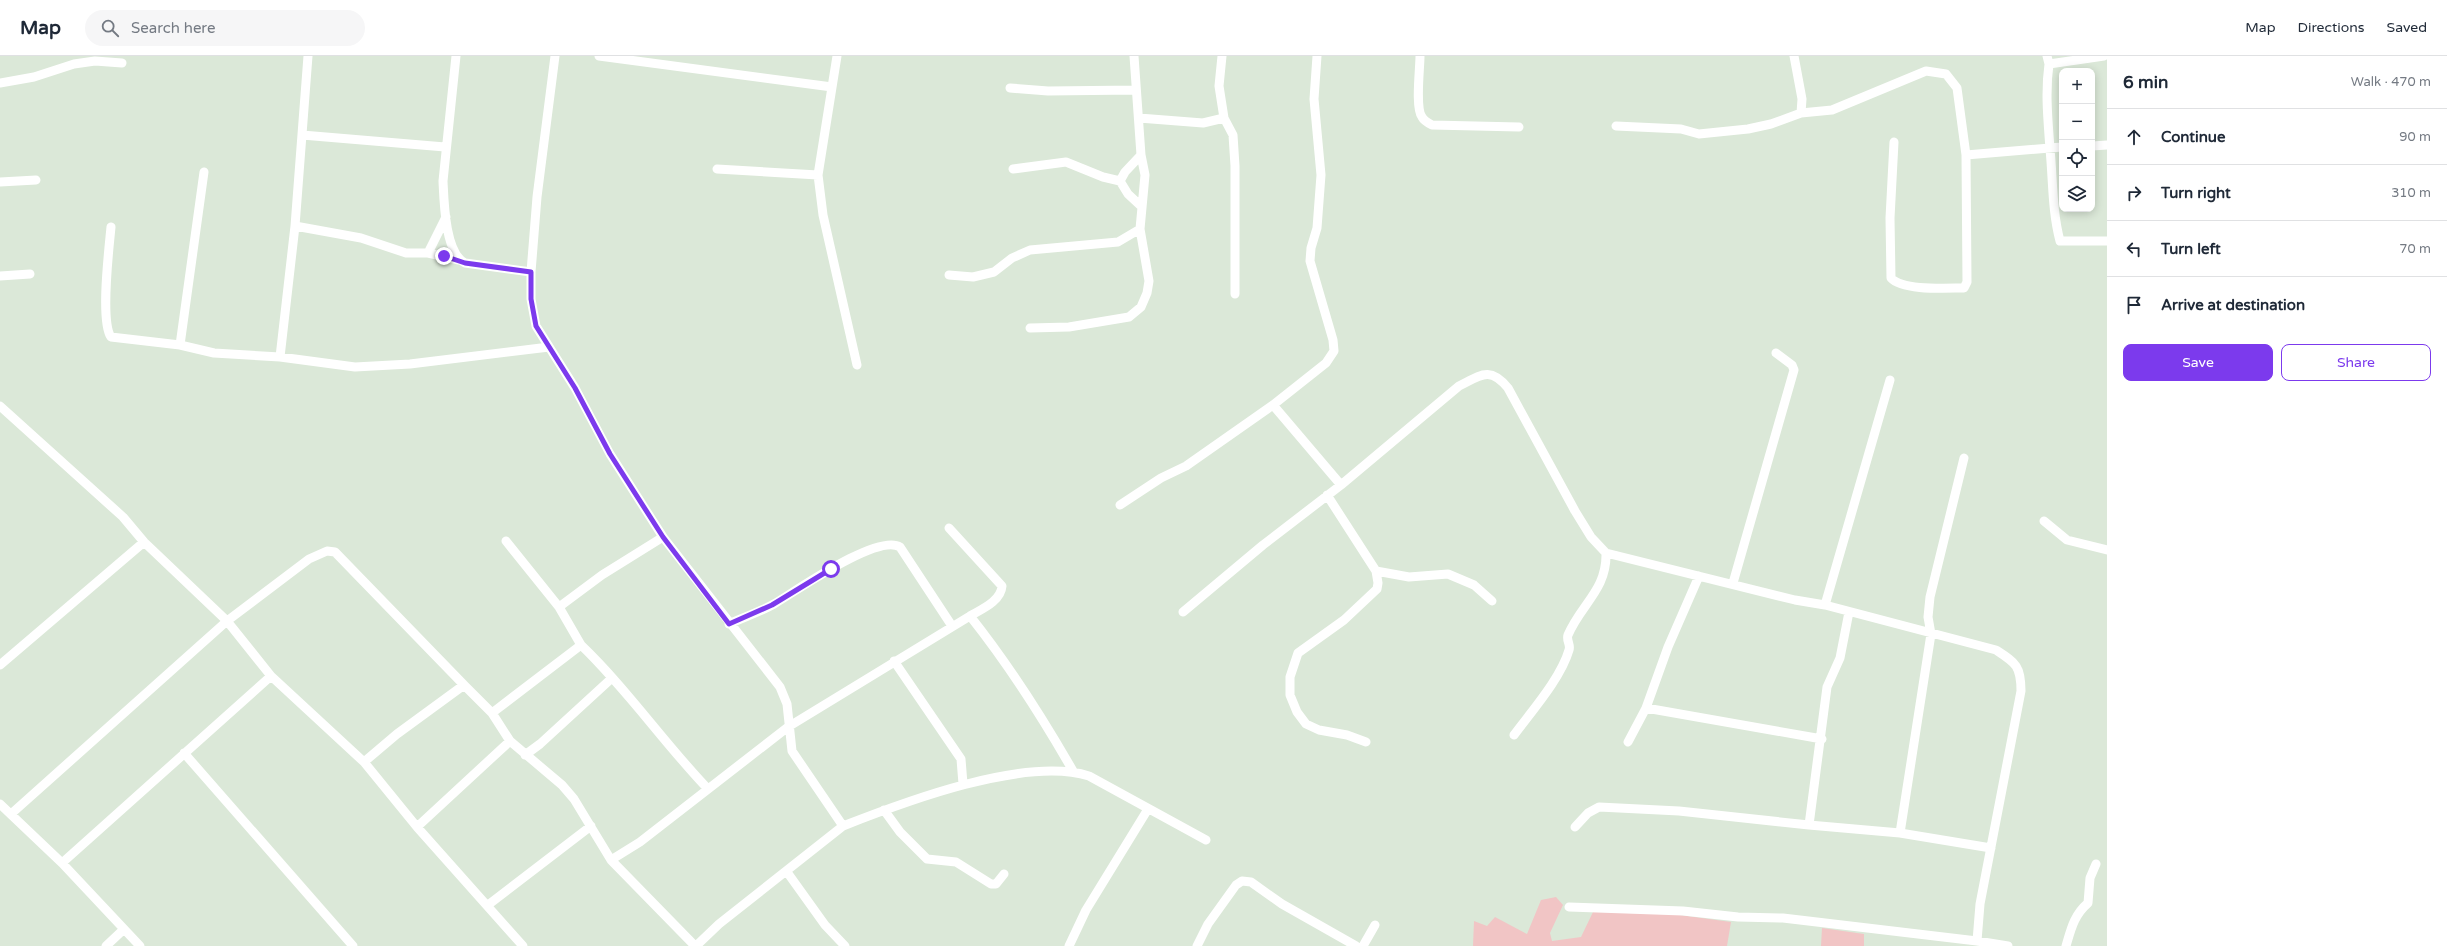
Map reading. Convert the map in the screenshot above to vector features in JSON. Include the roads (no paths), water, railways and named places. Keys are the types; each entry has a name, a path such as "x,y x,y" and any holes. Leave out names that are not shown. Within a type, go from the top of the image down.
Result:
{"street":[{"path":"280,358 295,226 308,56"},
{"path":"456,56 445,147 443,187 446,217 451,243 459,260"},
{"path":"555,56 537,197 531,272 532,313 536,326 575,388 610,454 663,537 729,624 780,686 787,704 788,726 792,751 799,764 843,826"},
{"path":"599,56 832,87"},
{"path":"837,56 818,175 823,215 857,365"},
{"path":"1030,328 1069,327 1129,317 1141,307 1149,281 1140,230 1145,175 1141,155 1134,56"},
{"path":"1222,56 1219,86 1224,118 1233,134 1235,166 1235,294"},
{"path":"1120,505 1161,478 1186,466 1273,405 1326,363 1334,351 1333,340 1310,261 1311,248 1317,228 1321,175 1314,99 1317,56"},
{"path":"1420,56 1419,106 1421,116 1426,121 1432,125 1519,127"},
{"path":"1794,56 1802,100 1801,113"},
{"path":"2104,56 2048,60 2045,92 2054,220 2060,241 2107,242"},
{"path":"0,83 34,77 74,64 95,61 122,63"},
{"path":"1616,126 1681,129 1699,134 1756,127 1801,113 1832,110 1926,71 1946,74 1957,88 1966,155 1967,282 1964,288 1940,288 1899,284 1891,278 1890,265 1894,142"},
{"path":"1010,88 1048,91 1136,90"},
{"path":"1139,118 1203,123 1224,118"},
{"path":"302,135 445,147"},
{"path":"2095,146 2107,145"},
{"path":"1966,155 2059,147"},
{"path":"1120,181 1141,155"},
{"path":"1013,168 1066,162 1102,177 1120,181 1128,194 1142,208"},
{"path":"717,169 818,175"},
{"path":"180,345 204,172"},
{"path":"0,182 36,180"},
{"path":"428,252 446,217"},
{"path":"295,226 361,238 406,253 428,252 465,263 531,272"},
{"path":"111,227 106,300 107,332 111,337 117,339 180,345 214,353 280,358 355,367 384,367 549,348"},
{"path":"949,275 973,277 994,272 1012,258 1030,250 1118,242 1140,230"},
{"path":"0,276 30,274"},
{"path":"1733,583 1794,370 1792,365 1776,353"},
{"path":"1183,612 1257,549 1341,485 1459,386 1481,374 1492,374 1501,379 1508,388 1575,511 1595,542 1606,553 1733,583 1795,600 1825,605 1930,634 1996,650 2014,661 2021,674 2021,691 2013,743 1991,848 1977,941"},
{"path":"1825,605 1890,380"},
{"path":"1273,405 1341,485"},
{"path":"0,406 123,518 144,542 227,621 271,676 364,762 417,827 488,905 518,945"},
{"path":"1900,833 1930,634 1928,617 1930,597 1964,458"},
{"path":"1327,495 1376,571 1378,583 1377,589 1344,620 1298,654 1290,677 1290,695 1297,712 1306,724 1319,730 1347,735 1366,742"},
{"path":"2044,521 2067,540 2107,550"},
{"path":"611,860 640,842 788,726 997,599 1002,592 1002,586 999,580 949,528"},
{"path":"559,607 602,575 663,537"},
{"path":"506,541 559,607 581,645 612,678 677,756 708,789"},
{"path":"0,665 144,542"},
{"path":"729,624 772,605 854,555 891,544 900,547 952,626"},
{"path":"11,814 227,621 309,559 327,551 335,552 492,713 510,741 562,785 591,826 611,860 696,946 719,924 787,872 843,826 884,810 963,784 1049,771 1073,771 1089,776 1206,840"},
{"path":"1514,734 1545,695 1565,660 1570,649 1568,635 1602,580 1606,568 1606,553"},
{"path":"1376,571 1409,577 1448,574 1474,585 1492,601"},
{"path":"1628,742 1646,708 1668,647 1699,576"},
{"path":"1809,825 1822,739 1827,687 1840,658 1849,612"},
{"path":"970,616 997,652 1043,719 1073,771"},
{"path":"492,713 581,645"},
{"path":"894,661 961,760 963,784"},
{"path":"62,863 271,676"},
{"path":"525,755 540,744 612,678"},
{"path":"364,762 397,734 464,685"},
{"path":"1646,708 1822,739"},
{"path":"417,827 510,741"},
{"path":"184,753 353,946"},
{"path":"0,804 62,863 123,930 140,946"},
{"path":"1575,827 1588,813 1599,807 1679,811 1900,833 1991,848"},
{"path":"1069,946 1086,910 1148,809"},
{"path":"884,810 900,832 926,859 956,862 991,884 996,884 1004,874"},
{"path":"488,905 591,826"},
{"path":"2066,946 2072,924 2079,911 2088,903 2090,878 2096,864"},
{"path":"787,872 825,925 845,946"},
{"path":"1197,946 1208,924 1231,891 1242,881 1251,882 1282,904 1356,946"},
{"path":"1569,907 1683,911 1738,917 1783,918 2008,946"},
{"path":"1363,946 1375,925"},
{"path":"106,946 123,930"}]}
